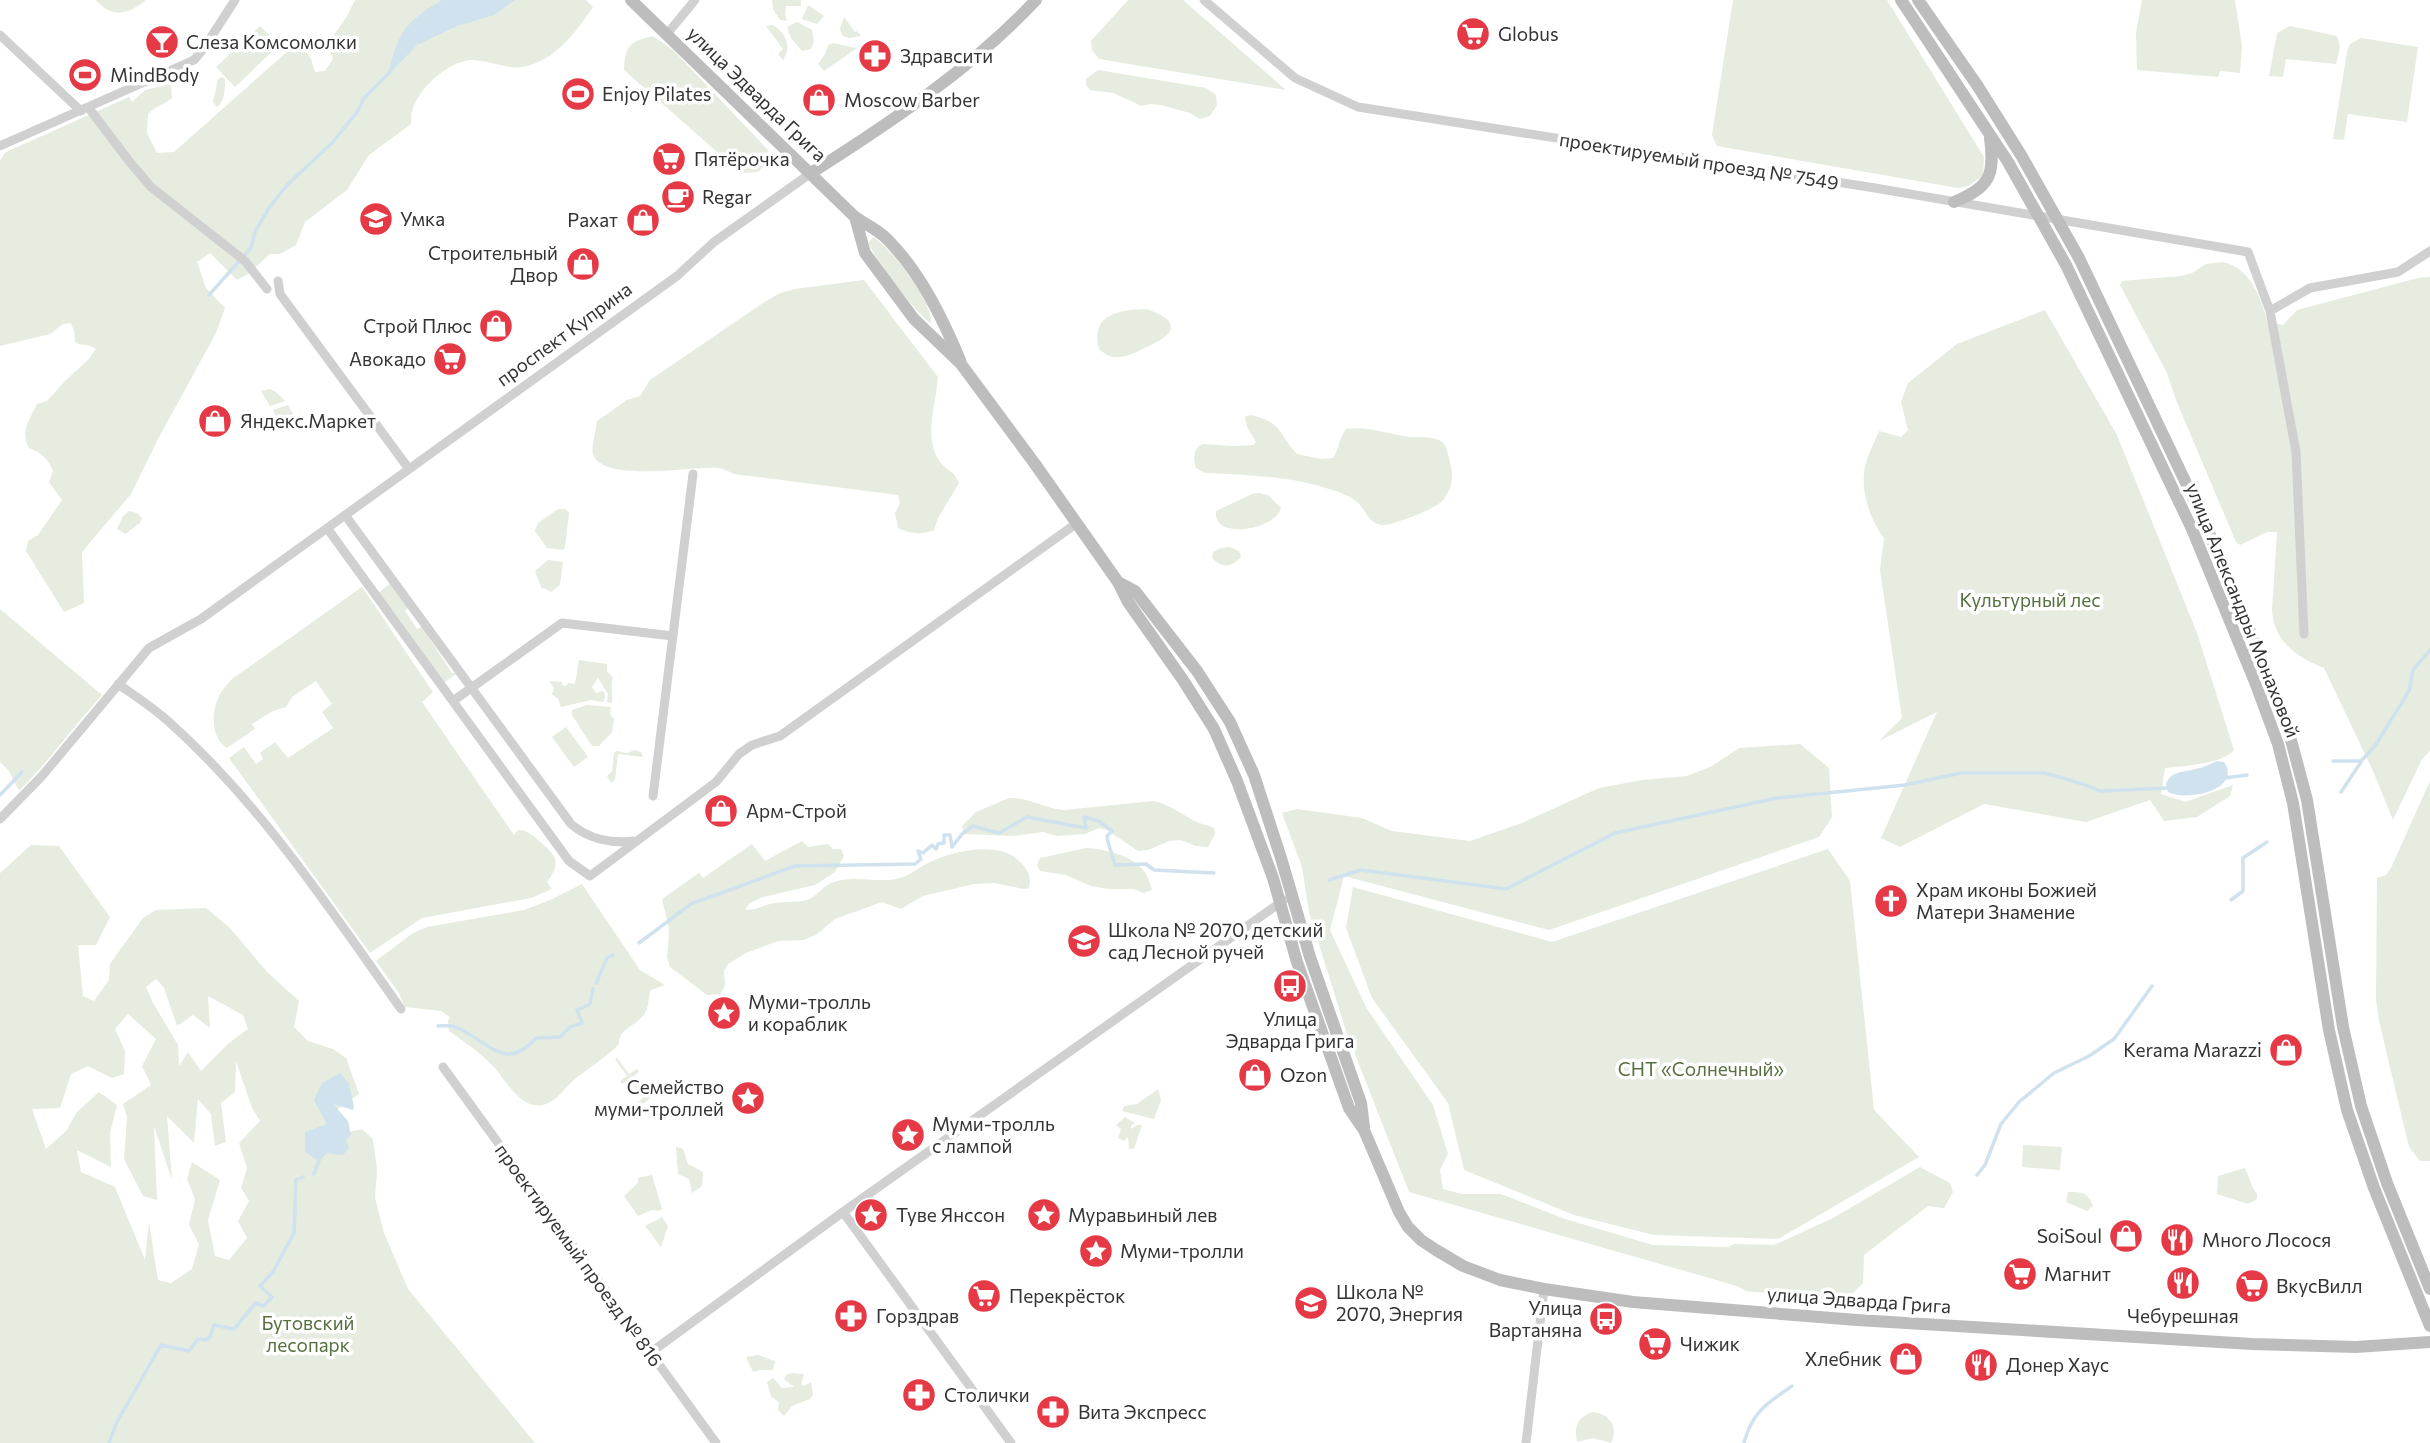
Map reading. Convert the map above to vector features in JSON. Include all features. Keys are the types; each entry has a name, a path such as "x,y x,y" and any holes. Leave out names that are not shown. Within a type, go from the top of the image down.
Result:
{"street":[{"path":"0,146 194,60 235,0"},
{"name":"улица Эдварда Грига","path":"631,0 855,218 886,238 919,281 948,332 961,364"},
{"path":"667,34 695,0"},
{"name":"проспект Куприна","path":"0,819 42,776 149,648 201,620 677,276 714,242 811,173 852,148 968,63 1036,0"},
{"name":"проектируемый проезд № 7549","path":"1204,0 1295,78 1358,107 1703,160 2248,252 2270,311"},
{"name":"улица Александры Монаховой","path":"1901,0 1989,134 2076,283 2186,517 2255,682 2278,744 2300,833 2329,1030 2347,1110 2374,1188 2430,1326"},
{"name":"улица Александры Монаховой","path":"1918,0 1984,96 2057,220 2099,300 2205,523 2269,677 2291,740 2314,831 2343,1027 2361,1106 2387,1183 2430,1289"},
{"path":"0,34 85,109 151,187 242,259 267,289"},
{"path":"1954,202 1979,190 1989,178 1993,159 1989,134"},
{"name":"улица Эдварда Грига","path":"855,218 865,253 914,319 961,364 1118,582 1128,602 1184,680 1214,729 1245,803 1349,1108 1364,1130 1399,1212 1408,1227 1421,1240 1463,1266 1500,1280 1633,1302 1942,1326 2252,1344 2356,1347 2430,1342"},
{"path":"2304,634 2296,452 2270,311 2310,288 2398,272 2430,251"},
{"path":"278,281 280,294 409,469"},
{"path":"653,796 693,474"},
{"path":"345,515 574,827 608,841 636,840"},
{"path":"327,528 569,861 590,876 716,782 739,754 752,745 780,736 1077,523"},
{"name":"улица Эдварда Грига","path":"1118,582 1135,591 1197,671 1230,723 1254,775 1310,957 1361,1103 1364,1130"},
{"path":"453,701 564,622 673,636"},
{"path":"118,684 168,721 252,807 326,903 401,1009"},
{"path":"650,1353 843,1212 1293,895"},
{"name":"проектируемый проезд № 816","path":"443,1067 716,1443"},
{"path":"843,1212 1011,1443"},
{"path":"1526,1443 1544,1289"}],"green space":[{"path":"96,0 146,0 133,9 114,12"},
{"path":"355,0 586,0 593,7 561,47 536,63 511,67 482,61 464,61 437,76 417,100 411,124 369,155 347,190 305,222 296,245 280,254 270,254 237,280 210,253 197,262 206,288 225,308 216,333 131,494 82,552 84,603 64,612 26,551 28,541 38,535 62,500 49,482 53,471 51,467 41,454 29,448 25,431 37,404 47,401 96,349 75,342 71,323 63,324 50,334 0,346 0,160 6,152 129,97 132,102 145,90 171,84 172,98 148,114 147,133 157,153 174,152 289,50 305,50 315,72 325,71 333,59 327,44"},
{"path":"772,0 801,0 801,6 786,6 787,21 780,20 773,9"},
{"path":"1128,0 1183,0 1286,90 1099,59 1092,50 1091,41"},
{"path":"1733,0 1887,0 1984,157 1983,176 1968,186 1958,188 1717,146 1712,135"},
{"path":"2142,0 2235,0 2242,46 2240,73 2220,71 2218,77 2137,70 2136,33"},
{"path":"808,5 824,16 817,24 802,19"},
{"path":"844,17 861,36 843,36 840,29"},
{"path":"797,22 812,30 814,41 811,49 802,51 791,38 787,27"},
{"path":"773,25 786,41 787,50 783,60 778,54 783,49 766,26"},
{"path":"260,26 279,45 235,87 216,67"},
{"path":"2290,26 2337,36 2340,47 2336,64 2286,59 2283,77 2269,76 2277,33"},
{"path":"653,36 673,50 768,150 770,160 758,172 741,173 624,70 630,46"},
{"path":"2361,38 2418,47 2407,122 2348,114 2344,140 2333,139 2347,52 2350,44"},
{"path":"833,43 857,48 824,71 818,64 828,45"},
{"path":"1098,70 1206,88 1216,95 1217,105 1210,116 1200,119 1190,113 1161,105 1142,106 1113,93 1090,90 1086,79"},
{"path":"218,79 225,79 224,94 217,107 213,102"},
{"path":"873,237 890,252 909,276 926,303 931,323 906,298 878,261 869,243"},
{"path":"2223,262 2241,271 2248,278 2258,294 2268,322 2283,325 2297,310 2430,277 2430,751 2422,759 2393,820 2324,668 2296,653 2277,631 2272,610 2277,532 2267,532 2240,545 2236,542 2167,373 2120,285 2122,281 2181,276 2206,264"},
{"path":"864,280 938,377 932,439 938,459 959,483 938,518 934,530 916,533 898,528 895,513 900,503 898,495 734,474 719,468 631,471 600,463 593,454 597,421 627,400 640,396 650,380 763,303 780,293 795,289"},
{"path":"1146,309 1169,321 1171,326 1167,335 1151,345 1123,356 1110,356 1099,349 1097,337 1103,321 1117,313"},
{"name":"Культурный лес","path":"2045,310 2117,435 2197,633 2234,750 2229,755 2212,761 2165,768 2161,794 2185,802 2233,785 2230,796 2197,817 2164,821 2150,800 2086,822 1984,804 1900,847 1881,838 1937,712 1879,741 1902,718 1880,570 1884,538 1874,522 1867,502 1864,482 1866,463 1879,431 1901,437 1908,430 1901,402 1908,383 1957,344"},
{"path":"270,389 285,401 270,406 261,391"},
{"path":"288,405 296,419 277,430 273,410"},
{"path":"1250,415 1274,425 1297,454 1321,459 1333,458 1346,429 1370,429 1409,437 1437,439 1445,445 1448,454 1452,472 1450,487 1444,499 1433,507 1404,520 1382,525 1370,519 1354,499 1317,485 1285,479 1205,473 1196,468 1195,454 1197,448 1203,444 1254,445 1256,442 1247,427 1245,417"},
{"path":"1259,493 1268,495 1281,508 1277,516 1268,522 1257,527 1233,529 1217,520 1216,511"},
{"path":"558,509 565,509 569,513 563,550 547,548 535,531 538,523"},
{"path":"129,511 142,518 140,523 125,534 117,529 123,516"},
{"path":"1230,547 1239,551 1241,557 1234,563 1223,565 1212,558 1213,552"},
{"path":"548,560 563,562 560,585 551,592 542,589 535,571"},
{"path":"391,583 408,608 405,611 417,629 422,627 452,673 457,673 444,683 378,593"},
{"path":"362,587 433,692 422,702 514,835 518,830 531,834 553,854 556,863 547,882 552,889 531,898 422,918 370,953 229,758 244,747 256,764 263,759 260,753 275,742 288,758 333,728 322,712 332,704 316,681 292,697 286,707 273,711 252,724 255,729 227,748 221,743 214,728 214,710 220,694 232,679"},
{"path":"0,609 102,695 19,791 9,771 0,762"},
{"path":"579,660 607,664 607,671 613,678 612,703 607,702 608,694 598,678 592,687 596,693 603,691 604,702 591,700 561,707 552,694 554,688 549,681 562,682 562,685 566,686 568,683 575,684"},
{"path":"587,705 611,707 610,714 614,719 612,732 599,746 592,746 572,715 572,710"},
{"path":"566,727 588,757 574,767 552,737"},
{"path":"1800,744 1829,768 1832,817 1819,837 1549,930 1344,876 1330,930 1367,1009 1433,1105 1448,1154 1440,1170 1443,1189 1462,1194 1501,1194 1565,1219 1653,1245 1774,1245 1833,1218 1920,1167 1950,1183 1953,1192 1944,1208 1928,1206 1864,1255 1863,1283 1845,1301 1746,1291 1737,1286 1409,1192 1346,1031 1309,912 1302,867 1282,813 1297,809 1362,818 1392,831 1470,841 1522,823 1599,788 1642,780 1687,776 1712,766 1739,748"},
{"path":"635,750 641,752 643,757 618,754 615,780 611,783 607,776 612,772 614,753"},
{"path":"2430,781 2430,1161 2420,1161 2409,1147 2379,1021 2376,999 2377,878 2386,875 2391,868"},
{"path":"1009,798 1064,810 1154,801 1214,828 1215,834 1208,847 1181,840 1138,851 1107,830 1099,828 1085,834 1057,836 1043,832 1012,836 964,834 962,826 976,812"},
{"path":"802,841 808,847 828,844 833,849 841,849 844,856 835,872 815,885 763,897 750,903 745,909 807,900 830,884 842,880 895,879 960,852 986,849 998,850 1018,860 1028,873 1029,888 994,883 974,884 923,896 901,909 882,902 835,919 816,935 803,940 778,941 746,953 728,964 724,971 725,986 720,994 707,995 670,967 667,957 668,924 662,899 699,873 703,878 752,844 765,861"},
{"name":"Бутовский лесопарк","path":"31,845 59,846 110,917 96,945 78,945 83,996 94,1001 109,980 110,964 143,918 156,910 206,908 230,928 267,972 299,1001 294,1027 308,1041 333,1049 346,1058 359,1094 336,1110 336,1135 362,1129 373,1139 377,1170 375,1198 384,1233 408,1289 535,1443 0,1443 0,873","holes":["156,979 164,988 177,1026 193,1015 210,1028 208,996 243,1015 248,1029 229,1043 201,1071 188,1052 179,1066 178,1045 146,987","128,1014 156,1039 142,1066 151,1085 123,1104 127,1117 124,1159 143,1196 157,1200 154,1126 172,1180 167,1116 194,1143 198,1099 211,1114 215,1146 226,1142 221,1103 235,1092 236,1061 252,1108 260,1121 239,1143 247,1168 241,1188 249,1201 238,1221 247,1238 229,1260 215,1256 208,1220 220,1180 192,1162 187,1179 195,1199 189,1225 199,1244 192,1269 171,1283 158,1280 149,1222 145,1260 115,1187 81,1172 77,1150 111,1167 110,1133 117,1105 99,1092 77,1112 66,1131 46,1149 32,1109 60,1108 71,1074 88,1066 112,1078 124,1074 125,1051 115,1029"]},
{"path":"1086,848 1109,851 1132,860 1145,872 1152,890 1144,893 1134,889 1091,886 1066,875 1040,871 1037,865 1040,858"},
{"name":"СНТ «Солнечный»","path":"1828,849 1850,881 1874,1110 1919,1157 1778,1239 1654,1235 1574,1215 1464,1170 1448,1103 1372,998 1346,928 1353,887 1552,942"},
{"path":"582,884 640,970 665,985 651,990 645,1013 625,1030 614,1049 575,1079 554,1100 546,1104 529,1104 515,1093 487,1060 449,1031 450,1017 441,1011 405,1007 399,993 376,961 413,933 427,927 524,910"},
{"path":"617,1058 629,1074 637,1069 639,1072 631,1078 640,1091 649,1086 651,1097 642,1105 636,1104 643,1098 630,1079 622,1084 620,1081 627,1076 615,1059"},
{"path":"1158,1089 1161,1100 1154,1119 1122,1111 1124,1106 1137,1104"},
{"path":"1125,1117 1135,1123 1131,1129 1142,1125 1134,1149 1129,1149 1128,1137 1124,1141 1118,1138 1121,1129 1116,1125"},
{"path":"2023,1145 2062,1147 2060,1170 2022,1167"},
{"path":"676,1147 683,1149 688,1164 703,1172 702,1186 692,1193 689,1179 678,1174"},
{"path":"2245,1168 2257,1199 2248,1204 2217,1194 2218,1176"},
{"path":"652,1175 662,1209 638,1216 624,1196 638,1183 638,1178"},
{"path":"2068,1192 2084,1194 2093,1206 2087,1211 2066,1202"},
{"path":"662,1217 668,1226 661,1247 645,1226"},
{"path":"758,1355 775,1361 773,1370 753,1372 746,1357"},
{"path":"792,1373 804,1374 801,1385 805,1386 811,1382 813,1395 810,1399 792,1406 784,1416 778,1410 779,1403 771,1396 767,1382 773,1378 782,1388 794,1387 784,1379"},
{"path":"1593,1412 1604,1415 1611,1422 1614,1432 1611,1443 1593,1438 1577,1442 1576,1431 1580,1419"}],"water":[{"path":"442,0 515,0 494,15 457,26 417,45 388,75 395,48 404,30 419,15"},
{"path":"2217,761 2224,762 2228,772 2226,780 2219,786 2199,794 2176,795 2168,792 2166,784 2174,774"},
{"path":"340,1073 349,1084 354,1107 353,1110 333,1104 348,1121 351,1135 346,1140 349,1148 343,1155 327,1153 319,1161 305,1152 305,1132 327,1124 314,1100 322,1083"}],"waterway":[{"path":"209,295 251,248 255,232 288,184 333,142 357,112 364,98 391,71"},
{"path":"2333,761 2361,761 2375,746 2409,691 2413,670 2430,650"},
{"path":"2341,792 2361,762"},
{"path":"0,795 22,772"},
{"path":"1329,880 1361,870 1506,889 1615,833 1777,798 1905,785 1961,773 2044,773 2100,791 2169,788"},
{"path":"2225,778 2247,775"},
{"path":"639,943 691,904 795,866 915,864 921,859 918,851 923,853 932,845 936,849 938,844 944,843 944,835 950,835 952,847 962,834 973,826 999,833 1027,817 1086,828 1084,817 1099,821 1112,831 1107,836 1115,865 1146,864 1154,870 1214,873"},
{"path":"2231,900 2243,891 2243,858 2267,842"},
{"path":"596,983 607,958 613,955"},
{"path":"1977,1175 1985,1165 2001,1124 2019,1102 2054,1073 2089,1056 2114,1039 2152,986"},
{"path":"438,1026 455,1027 505,1054 515,1053 536,1038 560,1037 570,1027 582,1023 577,1010 590,1004 593,989"},
{"path":"314,1174 320,1158"},
{"path":"109,1443 117,1422 161,1345 189,1351 198,1339 206,1340 210,1337 214,1325 234,1329 256,1303 264,1306 272,1297 260,1286 273,1272 294,1233 296,1180 303,1177"},
{"path":"1744,1443 1756,1416 1792,1386"}],"place":[{"name":"Globus","path":"1473,34"},
{"name":"Слеза Комсомолки","path":"162,42"},
{"name":"Здравсити","path":"875,56"},
{"name":"MindBody","path":"85,75"},
{"name":"Enjoy Pilates","path":"578,94"},
{"name":"Moscow Barber","path":"819,100"},
{"name":"Пятёрочка","path":"669,159"},
{"name":"Regar","path":"678,197"},
{"name":"Умка","path":"376,219"},
{"name":"Рахат","path":"643,220"},
{"name":"Строительный Двор","path":"583,264"},
{"name":"Строй Плюс","path":"496,326"},
{"name":"Авокадо","path":"450,359"},
{"name":"Яндекс.Маркет","path":"215,421"},
{"name":"Арм-Строй","path":"721,811"},
{"name":"Храм иконы Божией Матери Знамение","path":"1891,901"},
{"name":"Школа № 2070, детский сад Лесной ручей","path":"1084,941"},
{"name":"Улица Эдварда Грига","path":"1290,986"},
{"name":"Муми-тролль и кораблик","path":"724,1013"},
{"name":"Kerama Marazzi","path":"2286,1050"},
{"name":"Ozon","path":"1255,1075"},
{"name":"Семейство муми-троллей","path":"748,1098"},
{"name":"Муми-тролль с лампой","path":"908,1135"},
{"name":"Туве Янссон","path":"871,1215"},
{"name":"Муравьиный лев","path":"1044,1215"},
{"name":"SoiSoul","path":"2126,1236"},
{"name":"Много Лосося","path":"2177,1240"},
{"name":"Муми-тролли","path":"1096,1251"},
{"name":"Магнит","path":"2020,1274"},
{"name":"Чебурешная","path":"2183,1283"},
{"name":"ВкусВилл","path":"2252,1286"},
{"name":"Перекрёсток","path":"984,1296"},
{"name":"Школа № 2070, Энергия","path":"1311,1303"},
{"name":"Горздрав","path":"851,1316"},
{"name":"Улица Вартаняна","path":"1606,1319"},
{"name":"Чижик","path":"1655,1344"},
{"name":"Хлебник","path":"1906,1359"},
{"name":"Донер Хаус","path":"1981,1365"},
{"name":"Столички","path":"919,1395"},
{"name":"Вита Экспресс","path":"1053,1412"}]}
